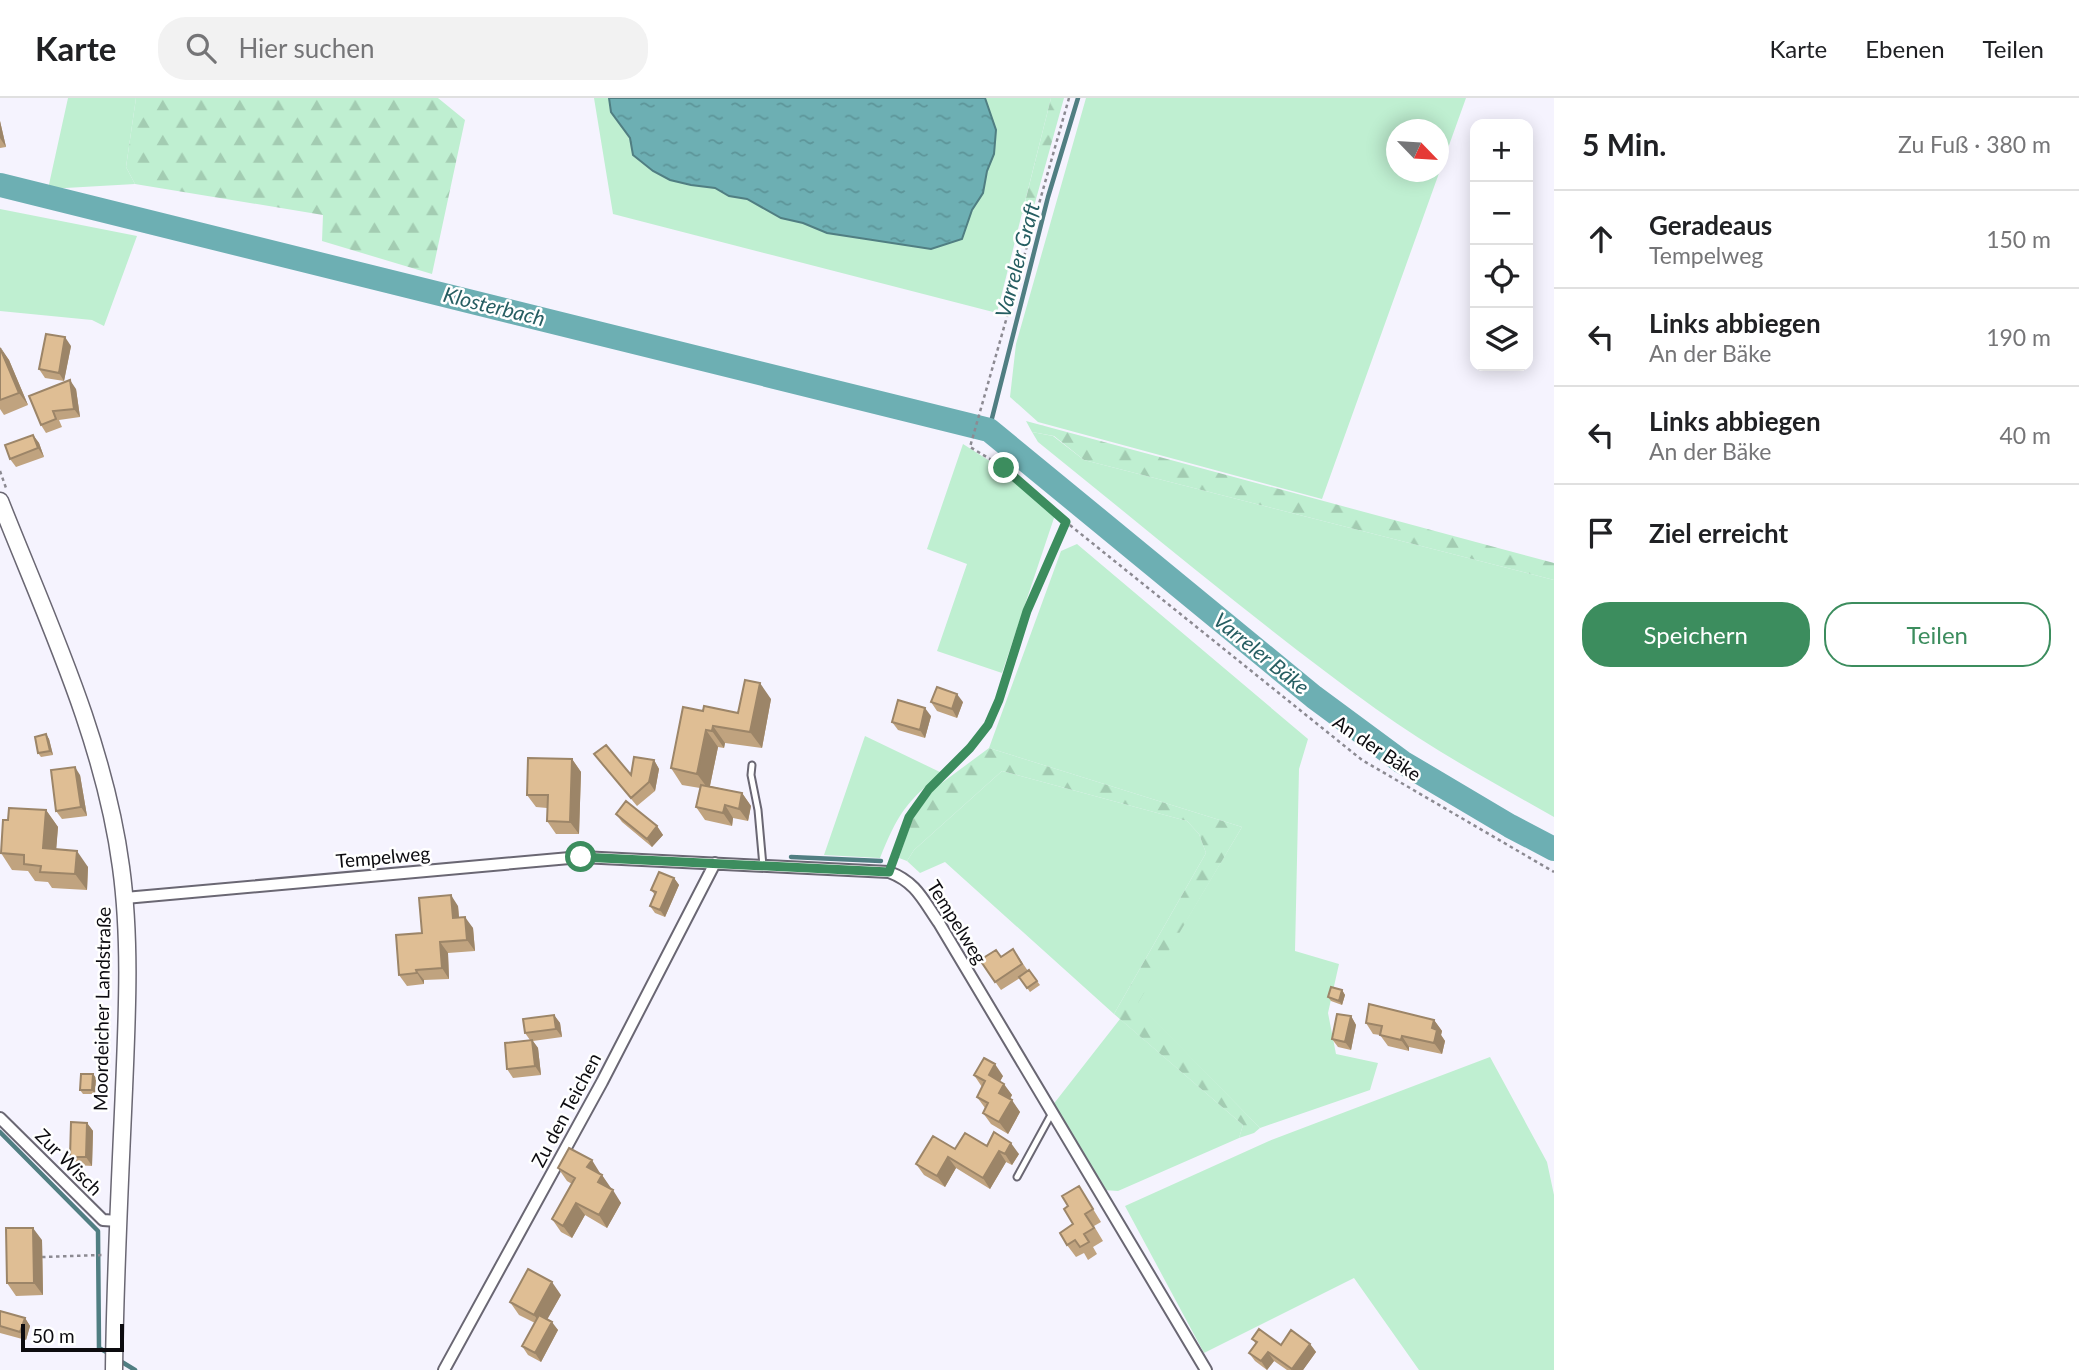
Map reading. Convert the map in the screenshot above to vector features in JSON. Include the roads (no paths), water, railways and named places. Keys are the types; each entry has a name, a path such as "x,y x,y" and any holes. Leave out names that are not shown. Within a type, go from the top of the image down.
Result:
{"main road":[{"name":"Moordeicher Landstraße","path":"0,500 93,741 115,830 125,898 127,967 114,1369"}],"street":[{"name":"Tempelweg","path":"125,898 581,857 889,872 911,883 939,923 1206,1370"},
{"name":"Zu den Teichen","path":"444,1370 592,1100 715,863"},
{"name":"Zur Wisch","path":"0,1118 103,1220 118,1221"}],"lane":[{"path":"752,765 763,866"},
{"path":"1017,1177 1052,1113"}],"water":[{"path":"609,98 985,98 996,130 994,154 987,171 983,193 972,210 962,239 931,249 827,233 781,218 747,199 729,196 715,188 670,180 633,155 630,138 611,112"}],"waterway":[{"name":"Varreler Graft","path":"989,430 1048,197 1078,98"},
{"name":"Klosterbach","path":"0,185 989,430 1314,697 1402,762 1554,849"},
{"path":"791,857 881,861"},
{"path":"0,1132 98,1231 99,1348 110,1354"},
{"path":"117,1359 135,1370"}],"water label":[{"name":"Varreler Bäke","path":"1261,654"}]}
